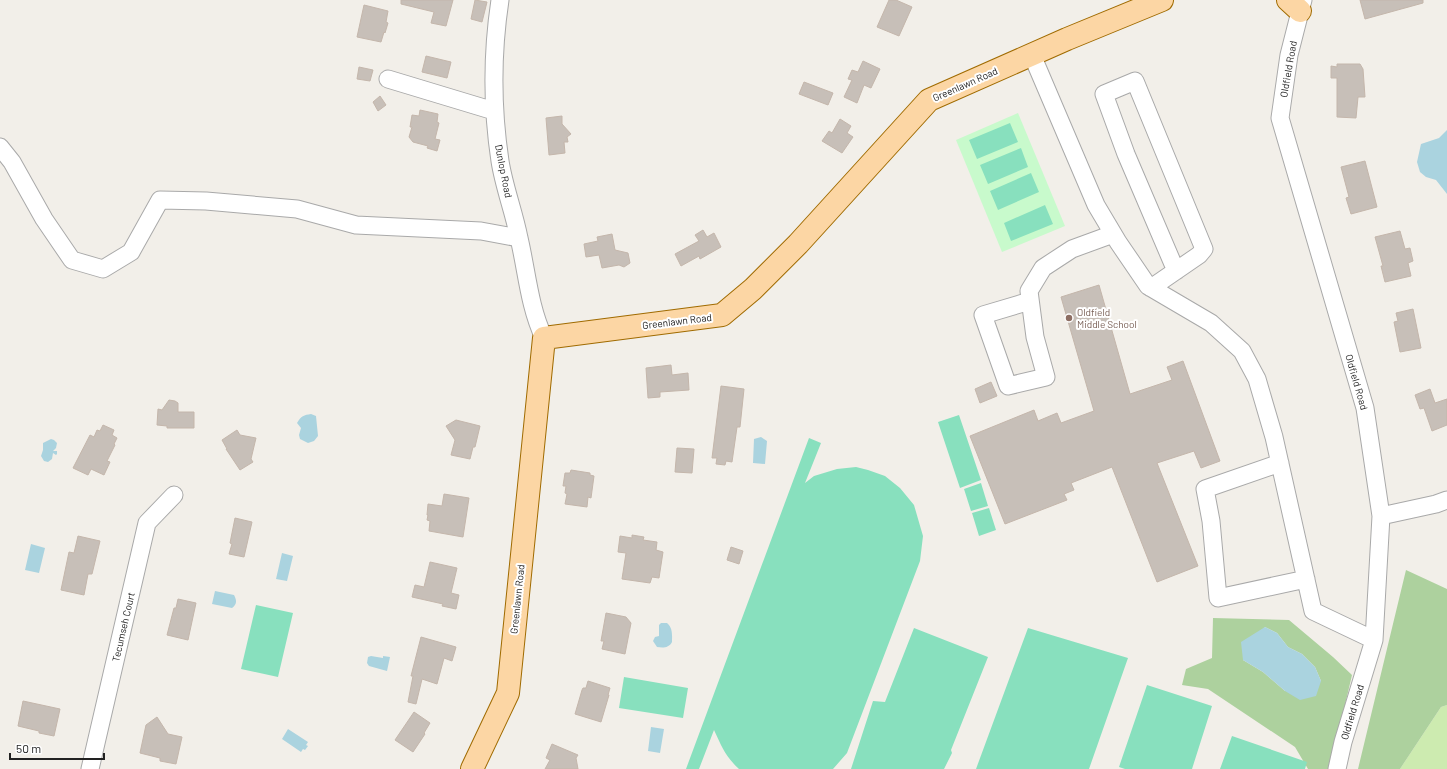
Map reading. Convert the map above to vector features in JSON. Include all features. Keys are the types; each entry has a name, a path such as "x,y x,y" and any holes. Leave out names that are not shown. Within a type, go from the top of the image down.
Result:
{"main road":[{"name":"Greenlawn Road","path":"472,769 508,693 544,338 722,315 754,289 798,244 929,100 1032,54 1162,0"}],"street":[{"name":"Dunlop Road","path":"500,0 497,26 494,111 500,162 519,238 531,304 544,338"},
{"name":"Oldfield Road","path":"1297,4 1280,118 1365,408 1381,516 1374,640 1343,742 1337,769"},
{"path":"1032,54 1096,205 1113,234 1148,286 1211,323 1242,351 1257,379 1280,462 1313,611 1374,640"},
{"path":"388,79 494,111"},
{"path":"1151,288 1176,272 1199,256 1204,249 1135,81 1104,94 1126,154 1176,272"},
{"path":"0,147 12,162 44,219 72,260 104,269 130,252 160,200 206,201 297,209 356,225 481,231 519,238"},
{"path":"1030,301 984,315 1008,386 1046,377 1035,337 1029,291 1043,268 1072,249 1113,234"},
{"path":"1280,462 1205,489 1211,521 1218,598 1306,579"},
{"name":"Tecumseh Court","path":"90,769 147,523 174,495"},
{"path":"1381,516 1436,504 1447,500"}],"green space":[{"path":"1018,113 1065,226 1002,252 956,140"},
{"path":"1010,123 1018,142 977,159 969,140"},
{"path":"1021,148 1028,167 988,184 980,165"},
{"path":"1031,173 1039,192 998,210 990,191"},
{"path":"1045,205 1053,224 1011,241 1004,223"},
{"path":"959,415 981,480 960,488 938,422"},
{"path":"809,438 821,443 805,483 814,476 837,469 856,467 885,476 900,488 914,505 923,536 920,561 847,753 833,769 739,769 727,755 714,730 699,769 686,769"},
{"path":"981,483 988,506 971,511 964,489"},
{"path":"989,508 996,530 979,536 972,513"},
{"path":"1406,570 1447,589 1447,705 1441,707 1400,769 1358,769"},
{"path":"256,605 293,613 278,677 241,669"},
{"path":"1213,618 1289,620 1333,657 1352,675 1330,769 1308,769 1295,747 1208,689 1182,685 1186,669 1212,658","holes":["1265,627 1277,633 1288,647 1302,654 1315,667 1321,681 1285,691 1263,672 1243,660"]},
{"path":"914,628 988,657 951,750 952,753 944,769 851,769 873,701 885,702"},
{"path":"1028,628 1128,658 1089,769 976,769"},
{"path":"624,677 688,688 683,718 619,708"},
{"path":"1147,685 1212,706 1192,769 1125,769 1119,767"},
{"path":"1447,705 1447,769 1400,769 1441,707"},
{"path":"1232,736 1307,762 1305,769 1220,769"}],"water":[{"path":"1447,130 1447,194 1436,180 1426,177 1420,172 1417,162 1421,144 1439,138"},
{"path":"311,414 316,416 318,436 314,441 308,443 300,439 299,435 301,428 297,423 303,416"},
{"path":"761,437 767,441 765,464 753,463 754,439"},
{"path":"51,439 57,443 56,448 53,451 57,451 57,454 56,455 53,453 52,459 48,462 44,461 41,456 43,443"},
{"path":"31,544 45,548 39,573 25,570"},
{"path":"282,553 293,556 287,581 276,579"},
{"path":"215,591 234,595 236,604 232,608 212,604"},
{"path":"661,623 667,623 670,627 672,632 672,642 668,646 657,647 653,641 655,637 659,636 659,625"},
{"path":"1265,627 1277,633 1288,647 1302,654 1315,667 1321,681 1316,696 1300,700 1285,691 1263,672 1243,660 1241,642"},
{"path":"383,656 390,657 387,671 369,666 367,663 368,657 383,658"},
{"path":"651,727 664,729 660,753 648,751"},
{"path":"288,729 308,742 306,745 308,746 305,750 303,749 301,752 282,739"}],"building":[{"path":"401,0 453,0 446,26 431,23 434,12 401,4"},
{"path":"475,0 487,2 482,22 471,19"},
{"path":"889,0 896,0 912,7 899,36 877,27"},
{"path":"1360,0 1423,0 1423,3 1365,19"},
{"path":"364,5 388,11 386,22 388,23 381,42 357,37"},
{"path":"426,56 451,62 447,78 422,72"},
{"path":"863,61 880,69 871,88 864,85 857,103 844,97 852,80 848,79 852,70 858,72"},
{"path":"1337,64 1360,64 1363,69 1365,97 1358,97 1356,118 1337,117 1337,78 1331,78 1331,66 1337,67"},
{"path":"359,67 373,70 370,81 357,79"},
{"path":"804,82 833,93 828,105 799,94"},
{"path":"380,96 386,105 378,111 373,102"},
{"path":"420,110 438,114 437,122 439,123 435,139 440,140 437,151 427,148 428,146 413,142 409,137 412,127 410,127 412,115 419,116"},
{"path":"562,116 562,124 571,134 567,137 568,142 564,142 565,153 549,155 546,118"},
{"path":"840,119 851,126 847,133 853,137 842,153 822,141 829,131 832,133"},
{"path":"1365,161 1377,207 1351,214 1346,198 1349,197 1341,167"},
{"path":"703,230 707,237 714,233 721,247 700,259 699,256 681,266 675,254 699,241 695,235"},
{"path":"1400,231 1405,249 1410,248 1413,261 1408,263 1411,276 1385,282 1381,266 1383,266 1375,237"},
{"path":"612,234 615,250 628,253 630,263 624,267 619,265 602,268 599,255 586,257 584,244 598,241 597,237"},
{"path":"1099,285 1130,394 1172,380 1167,367 1183,361 1220,461 1201,468 1194,451 1157,463 1198,566 1157,582 1112,467 1071,483 1074,490 1064,494 1067,500 1005,524 970,436 1034,410 1038,421 1057,413 1061,423 1094,411 1061,297"},
{"path":"1413,309 1421,348 1400,352 1394,322 1398,321 1396,313"},
{"path":"671,365 672,375 688,373 689,390 660,392 660,397 648,398 646,368"},
{"path":"991,382 997,396 980,403 975,389"},
{"path":"721,386 744,389 740,427 737,427 732,462 726,461 725,465 716,464 717,458 712,458"},
{"path":"1430,389 1435,403 1447,399 1447,425 1432,431 1424,408 1420,409 1415,395"},
{"path":"169,400 178,403 178,412 194,412 194,428 167,428 167,426 157,425 158,409 162,410"},
{"path":"456,420 480,426 475,447 473,447 470,459 451,455 455,440 446,426"},
{"path":"103,425 114,430 112,435 117,438 107,461 110,462 104,475 91,469 88,475 73,468 90,435 94,437 97,430 100,431"},
{"path":"237,430 240,435 256,438 251,459 253,462 240,470 226,449 222,440"},
{"path":"677,448 694,449 692,473 675,472"},
{"path":"571,470 590,473 590,475 594,476 591,498 588,497 587,507 565,504 567,494 565,493 566,486 563,486 565,473 570,473"},
{"path":"444,494 469,498 463,537 429,531 430,521 427,520 428,504 442,506"},
{"path":"235,518 252,522 244,557 229,554 232,544 230,543"},
{"path":"632,535 644,537 643,540 657,542 656,550 663,552 659,578 652,577 650,583 622,579 626,553 618,552 620,536 632,538"},
{"path":"78,536 100,541 92,574 88,574 84,595 61,590 69,552 74,553"},
{"path":"731,547 743,551 739,564 727,560"},
{"path":"430,562 457,568 451,593 459,595 456,609 442,606 443,604 412,597 415,585 424,587"},
{"path":"178,599 196,603 188,640 167,635"},
{"path":"606,613 626,617 631,623 625,654 602,649 604,641 601,641"},
{"path":"421,637 456,647 452,661 444,658 437,684 422,679 416,704 408,702 413,676 411,676"},
{"path":"588,681 610,688 601,722 575,714 582,690 583,688 586,688"},
{"path":"23,701 60,709 54,736 18,726"},
{"path":"414,712 430,723 424,733 425,734 413,752 395,740"},
{"path":"157,717 168,734 182,737 176,764 160,761 160,758 140,753 146,725"},
{"path":"552,744 578,755 576,758 578,769 545,769 550,760 546,758"}],"place":[{"name":"Oldfield Middle School","path":"1069,318"}]}
